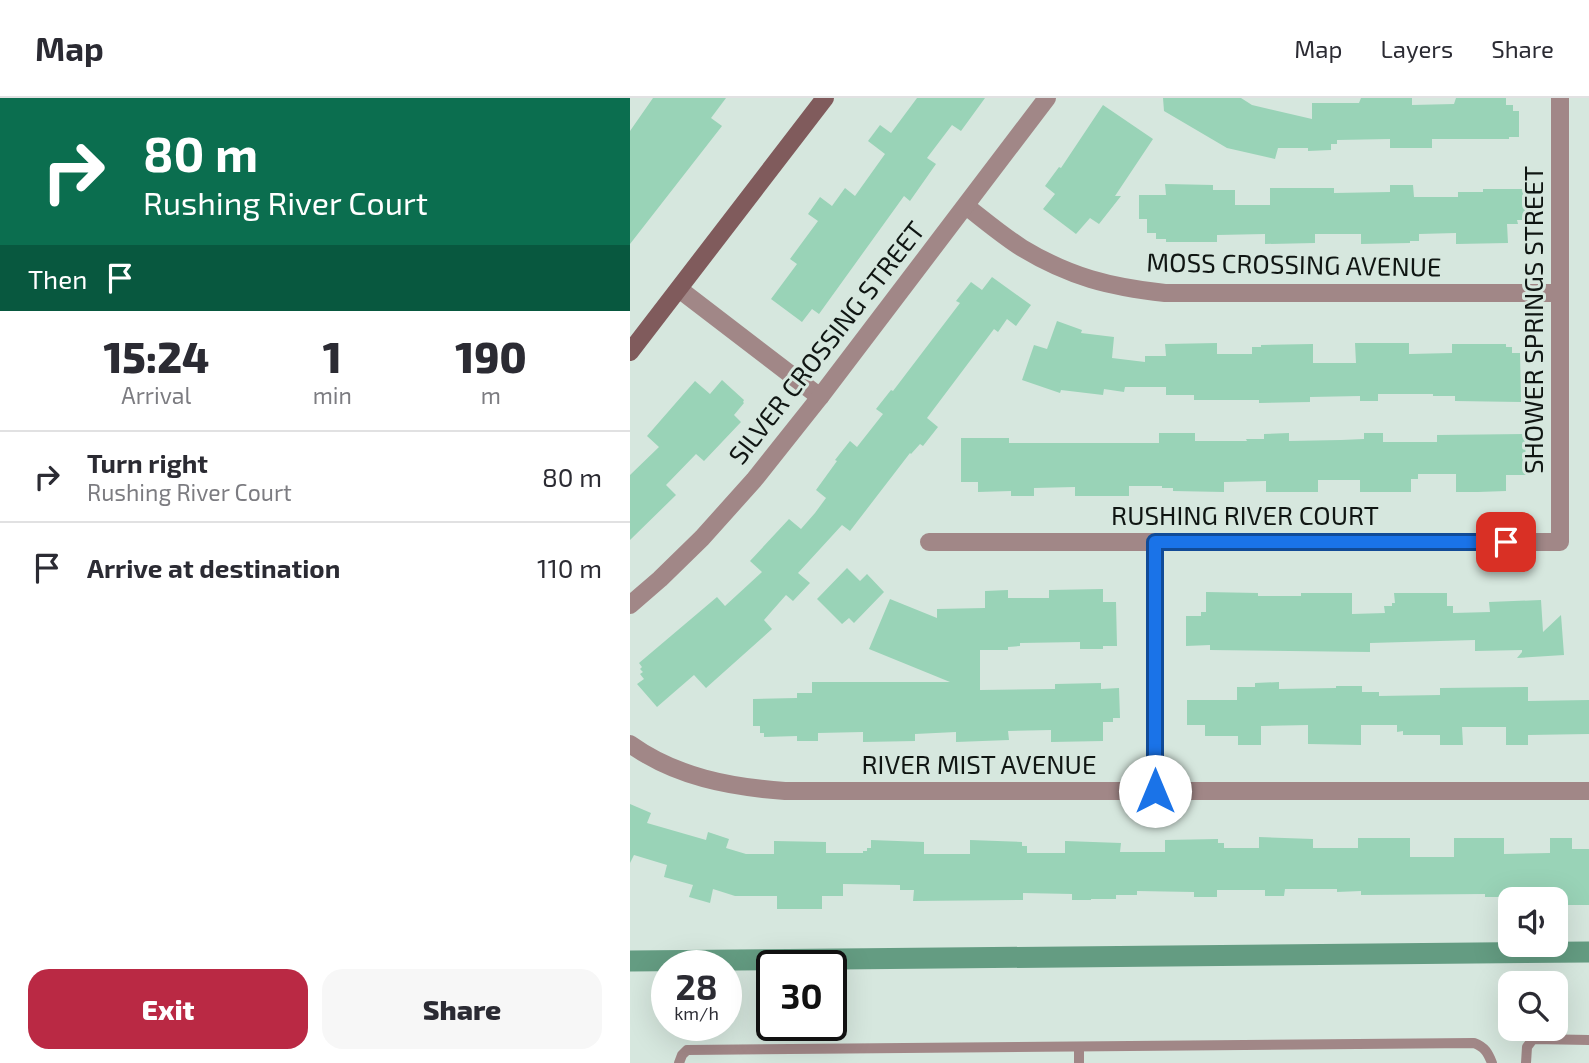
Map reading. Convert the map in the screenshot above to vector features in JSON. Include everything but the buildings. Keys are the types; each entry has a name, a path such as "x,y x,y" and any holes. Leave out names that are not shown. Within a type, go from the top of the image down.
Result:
{"street":[{"path":"630,352 825,98"},
{"name":"SILVER CROSSING STREET","path":"630,605 660,579 754,480 1047,98"},
{"name":"SHOWER SPRINGS STREET","path":"1560,98 1560,542"},
{"name":"MOSS CROSSING AVENUE","path":"966,206 1021,247 1055,266 1126,289 1165,293 1560,293"},
{"path":"679,289 820,397"},
{"name":"RUSHING RIVER COURT","path":"929,542 1560,542"},
{"path":"1155,542 1155,791"},
{"name":"RIVER MIST AVENUE","path":"630,744 670,766 707,780 746,788 785,791 1589,791"}],"lane":[{"path":"1526,1063 1527,1047 1533,1039 1589,1040"},
{"path":"679,1063 687,1050 1474,1043 1482,1046 1492,1063"},
{"path":"1079,1047 1079,1063"}],"waterway":[{"path":"630,961 1589,952"}],"route":[{"path":"1155,791 1155,542 1506,542"}]}
